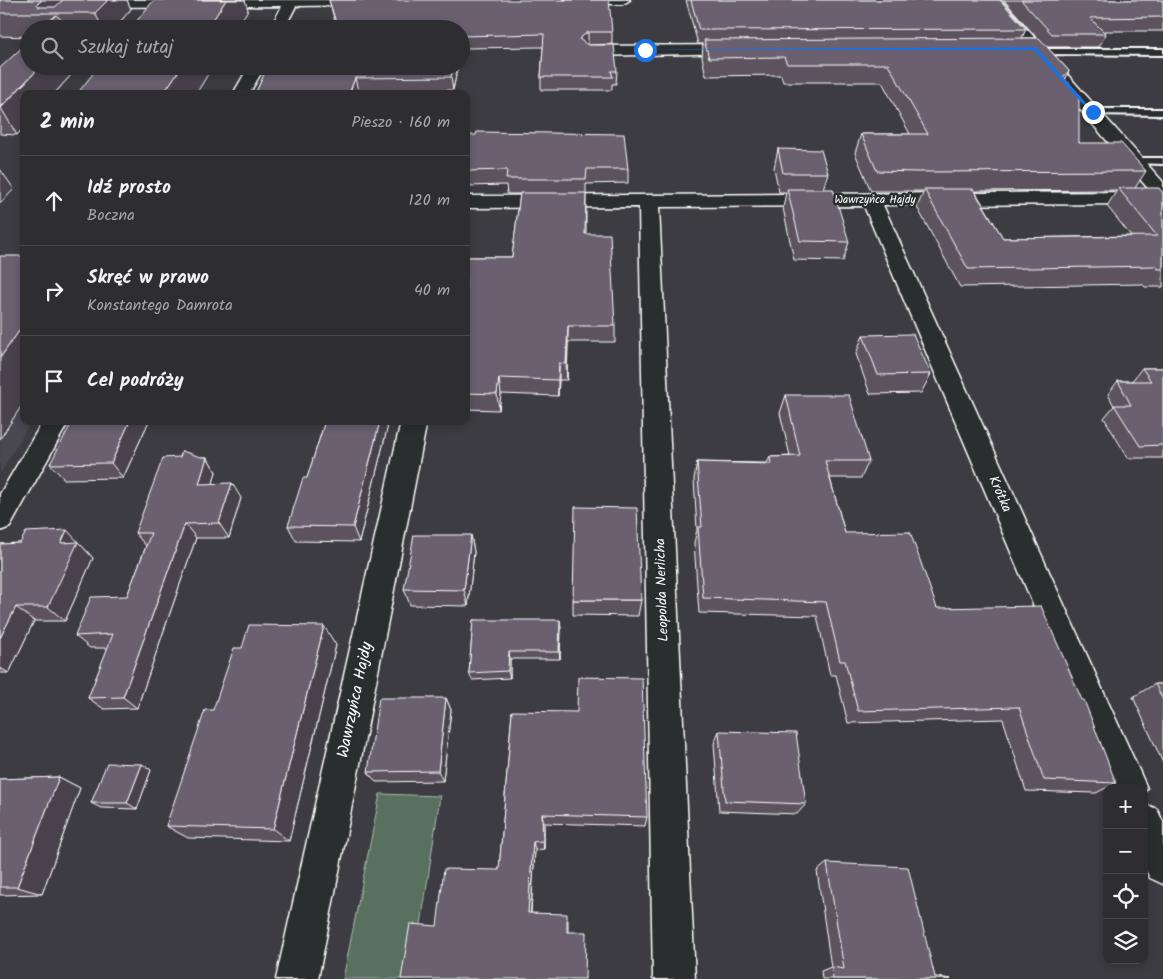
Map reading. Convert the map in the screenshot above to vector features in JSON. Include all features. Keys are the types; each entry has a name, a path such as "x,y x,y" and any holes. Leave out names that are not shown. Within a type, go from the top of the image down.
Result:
{"street":[{"path":"561,0 623,0"},
{"path":"993,0 1163,194"},
{"path":"78,6 231,1 377,1"},
{"path":"282,20 291,2"},
{"path":"1016,49 1037,50"},
{"path":"589,51 757,50"},
{"path":"243,90 252,75"},
{"name":"Wawrzyńca Hajdy","path":"470,202 1163,198"},
{"name":"Krótka","path":"872,200 1127,784"},
{"name":"Leopolda Nerlicha","path":"649,201 674,979"},
{"path":"2,514 54,425"},
{"name":"Wawrzyńca Hajdy","path":"297,979 413,425"},
{"path":"1147,829 1163,865"}],"lane":[{"path":"1037,50 1163,52"},
{"path":"1093,112 1163,112"},
{"path":"1136,161 1163,161"}],"shaded area":[{"path":"0,282 20,287 20,425 29,425 0,474"}],"green space":[{"path":"380,794 440,796 413,979 343,979"}],"building":[{"path":"0,0 42,0 37,4 39,7 55,7 63,0 108,0 95,13 0,13"},
{"path":"154,0 226,0 213,20 137,20"},
{"path":"329,0 609,0 612,32 588,32 579,39 588,45 614,45 617,71 611,71 613,77 541,77 544,34 470,36 470,20 335,20"},
{"path":"691,0 1000,0 1026,29 699,30"},
{"path":"1021,0 1161,0 1163,2 1163,17 1090,18 1106,34 1052,34"},
{"path":"56,15 62,20 51,20"},
{"path":"1039,38 1069,71 1063,77 1079,95 1079,143 1121,143 1146,171 877,171 861,134 928,134 888,64 787,64 784,57 709,58 704,40"},
{"path":"20,49 20,75 32,75 0,108 0,68"},
{"path":"92,75 176,75 166,90 80,90"},
{"path":"264,75 452,75 451,77 355,78 350,90 257,90"},
{"path":"477,132 624,134 628,169 587,169 586,179 506,179 507,170 470,171 470,135 476,135"},
{"path":"778,149 821,150 828,173 783,173"},
{"path":"1118,188 1159,188 1163,193 1163,269 1158,269 1156,266 968,269 924,189 973,189 1003,238 1157,236"},
{"path":"787,189 833,189 849,242 800,241"},
{"path":"520,193 586,193 585,234 610,234 615,326 568,326 566,364 559,363 558,380 499,378 497,394 470,393 470,257 512,257"},
{"path":"0,256 20,256 20,330 0,358"},
{"path":"913,334 931,374 878,375 863,335"},
{"path":"1142,368 1163,368 1163,445 1140,446 1114,405 1131,405 1118,381 1151,381"},
{"path":"786,395 849,395 869,461 825,461 845,533 910,532 937,608 1041,606 1082,700 1084,700 1116,783 1044,780 1019,707 858,711 845,661 840,661 826,602 703,598 698,527 702,527 697,462 771,464 770,457 800,456"},
{"path":"70,425 128,425 111,463 50,464"},
{"path":"324,425 379,425 353,527 288,526 303,478 307,478"},
{"path":"182,451 207,457 199,484 232,483 219,523 185,524 123,697 88,698 113,634 75,636 91,597 127,596 151,533 135,533 163,458 180,457"},
{"path":"575,507 637,508 641,600 573,600"},
{"path":"67,530 61,543 78,542 48,607 16,607 0,638 0,544 20,543 26,532"},
{"path":"414,535 471,535 464,590 404,589"},
{"path":"473,620 560,620 559,652 509,652 508,671 469,673"},
{"path":"249,625 324,626 273,829 166,826 205,710 213,710 234,648 242,648"},
{"path":"578,677 642,678 647,817 542,814 543,841 533,842 528,913 567,914 567,932 586,932 585,979 401,979 410,924 437,926 444,869 499,870 512,711 577,712"},
{"path":"1155,684 1163,684 1163,700"},
{"path":"379,698 446,698 438,771 368,772"},
{"path":"719,731 796,733 806,804 725,801"},
{"path":"107,763 142,764 127,803 91,803"},
{"path":"59,777 17,887 0,887 0,779"},
{"path":"827,863 908,867 935,977 951,979 833,979 832,967 844,969"}],"route":[{"path":"645,50 1036,48 1093,112"}]}
